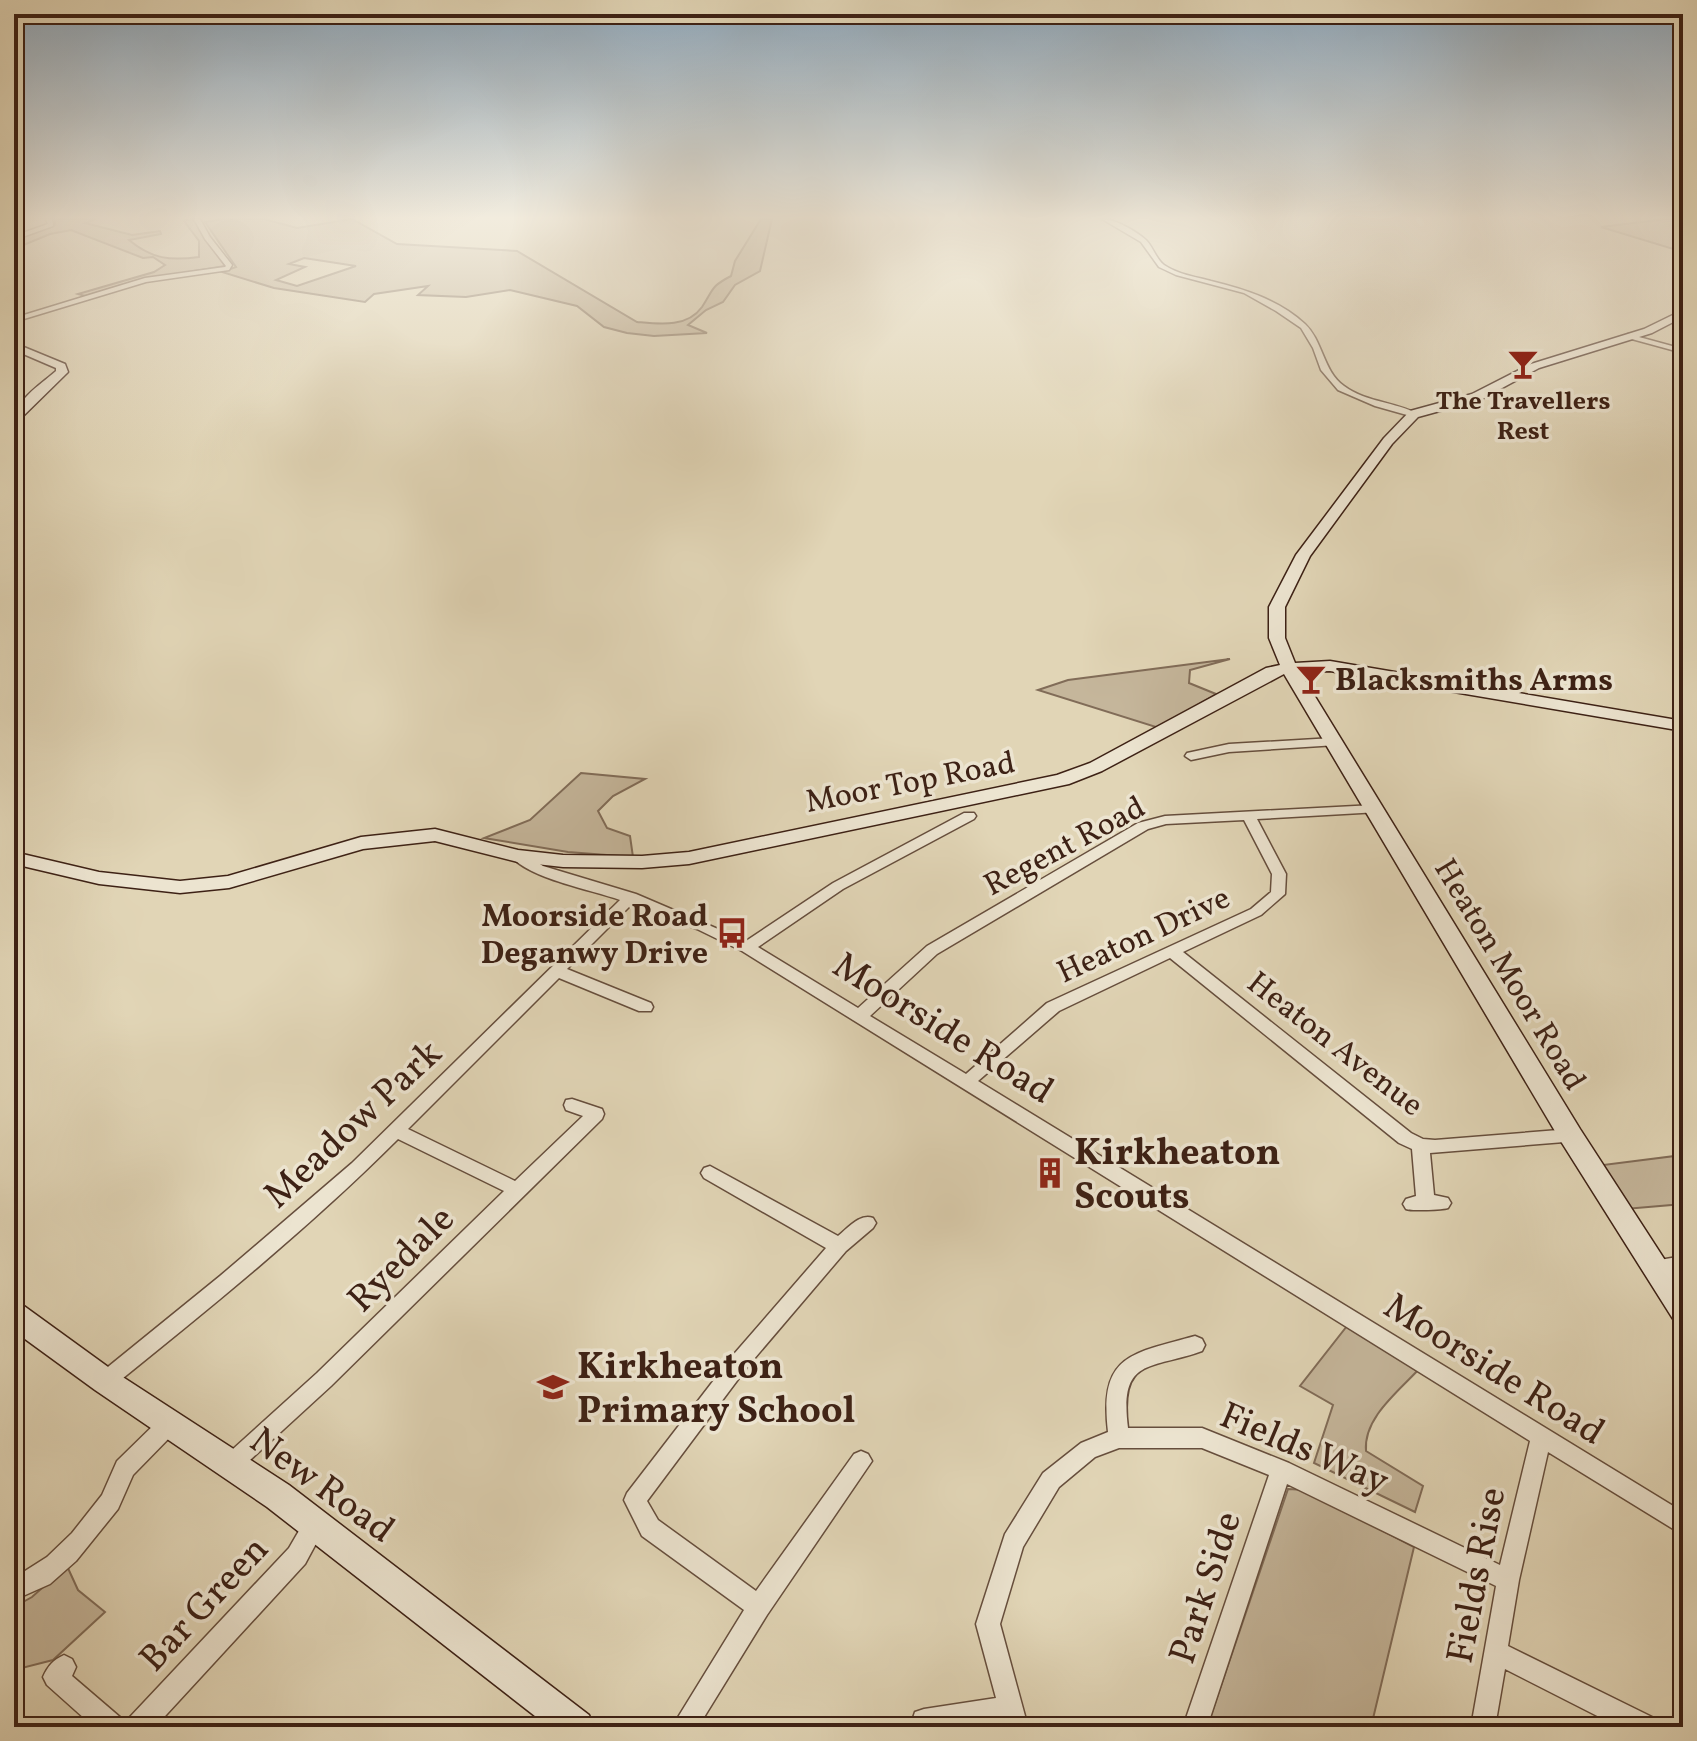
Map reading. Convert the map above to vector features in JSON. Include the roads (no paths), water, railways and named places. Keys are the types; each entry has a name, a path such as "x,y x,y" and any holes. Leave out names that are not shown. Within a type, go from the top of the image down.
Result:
{"street":[{"path":"14,320 79,300"},
{"path":"1262,300 1304,327 1317,348 1325,370 1341,388 1378,404 1414,414 1476,397 1535,366 1631,336 1682,315"},
{"path":"1631,336 1683,351"},
{"path":"14,346 51,359 61,366 62,372 28,402 14,421"},
{"name":"Heaton Moor Road","path":"1414,414 1388,441 1303,555 1277,607 1277,638 1289,668 1333,742 1571,1136 1683,1311"},
{"name":"Moor Top Road","path":"14,858 99,878 180,887 229,882 361,843 435,835 518,856 642,862 689,858 862,820 1026,789 1096,767 1272,672 1289,668 1330,666 1683,726"},
{"path":"1191,756 1229,748 1333,742"},
{"name":"Regent Road","path":"861,1015 932,950 1143,826 1165,820 1374,809"},
{"path":"747,947 838,886 969,816"},
{"name":"Heaton Drive","path":"968,1081 1053,1007 1256,912 1278,894 1279,874 1249,817"},
{"name":"Moorside Road","path":"518,856 538,869 631,897 702,924 747,947 1683,1524"},
{"name":"Meadow Park","path":"105,1381 227,1282 397,1131 631,897"},
{"name":"Heaton Avenue","path":"1171,951 1405,1138 1420,1145 1435,1147 1571,1136"},
{"path":"557,971 645,1007"},
{"name":"Ryedale","path":"230,1465 309,1397 516,1189 596,1114 572,1105"},
{"path":"397,1131 516,1189"},
{"path":"1420,1145 1427,1202"},
{"path":"710,1173 839,1246"},
{"path":"759,1607 650,1528 635,1500 741,1360 839,1246 867,1223"},
{"path":"1655,1268 1683,1264"},
{"name":"New Road","path":"14,1315 316,1525 577,1727"},
{"path":"1119,1438 1113,1405 1116,1381 1132,1363 1195,1345"},
{"path":"14,1589 23,1587 52,1567 88,1530 111,1499 123,1471 142,1448 170,1423"},
{"name":"Fields Rise","path":"1483,1727 1508,1580 1541,1437"},
{"name":"Fields Way","path":"1013,1718 988,1624 1013,1542 1051,1480 1088,1450 1119,1438 1202,1438 1281,1470 1508,1580"},
{"path":"684,1727 759,1607 861,1461"},
{"name":"Park Side","path":"1195,1727 1281,1470"},
{"name":"Bar Green","path":"138,1727 297,1556 316,1525"},
{"path":"1497,1653 1645,1727"},
{"path":"64,1667 55,1677 112,1727"},
{"path":"924,1721 1013,1718"}],"place":[{"name":"The Travellers Rest","path":"1523,364"},
{"name":"Blacksmiths Arms","path":"1311,679"},
{"name":"Moorside Road Deganwy Drive","path":"732,933"},
{"name":"Kirkheaton Scouts","path":"1050,1173"},
{"name":"Kirkheaton Primary School","path":"553,1387"}]}
